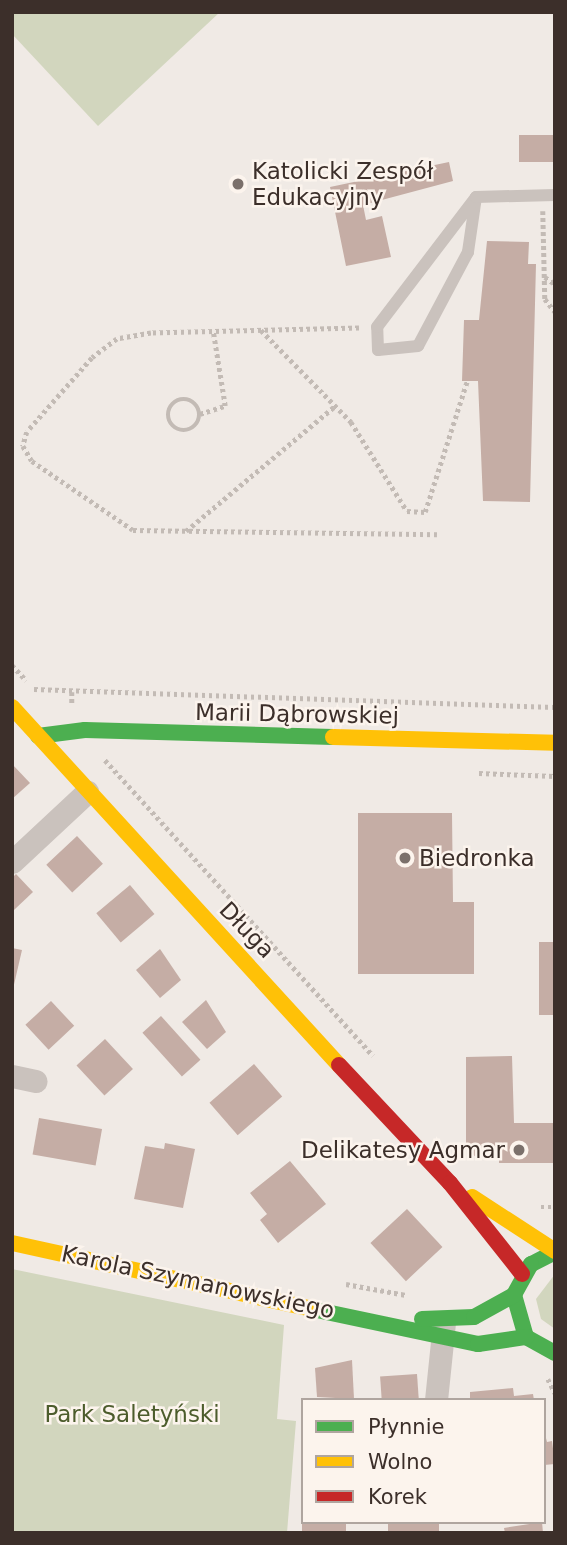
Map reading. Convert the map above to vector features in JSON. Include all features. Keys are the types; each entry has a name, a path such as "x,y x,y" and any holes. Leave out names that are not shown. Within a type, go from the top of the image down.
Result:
{"street":[{"name":"Długa","path":"12,707 87,792 450,1183 522,1274"},
{"name":"Marii Dąbrowskiej","path":"38,736 85,730 555,743"},
{"path":"12,862 87,792"},
{"path":"12,1076 35,1081"},
{"name":"Długa","path":"450,1183 555,1251"},
{"name":"Karola Szymanowskiego","path":"12,1243 384,1321 444,1329 478,1344 526,1337"},
{"path":"555,1251 522,1274 514,1295 518,1324 526,1337 555,1353"},
{"name":"Karola Szymanowskiego","path":"444,1329 474,1317 514,1295"},
{"path":"436,1398 444,1329"}],"lane":[{"path":"477,197 549,195"},
{"path":"477,197 468,252 418,346 378,350 377,327 477,197"}],"path":[{"path":"549,195 545,299 555,312"},
{"path":"545,277 555,284"},
{"path":"377,327 138,334 110,343 27,432 23,446 32,461 133,530 438,534"},
{"path":"261,330 335,406 407,511 425,512 467,381"},
{"path":"200,414 195,403 184,399 173,404 168,415 173,426 185,430 195,425 200,414 225,406 214,331"},
{"path":"185,531 335,406"},
{"path":"12,665 35,690 555,707"},
{"path":"72,692 72,710 118,780 277,945 379,1065"},
{"path":"479,773 555,776"},
{"path":"536,1207 555,1207"}],"green space":[{"path":"12,12 220,12 98,126 12,34"},
{"name":"Park Saletyński","path":"12,1269 284,1325 277,1419 296,1421 287,1533 12,1533"},
{"path":"555,1274 555,1329 541,1319 536,1299"}],"building":[{"path":"519,135 555,135 555,162 519,162"},
{"path":"449,162 453,181 363,205 366,220 382,216 391,257 346,266 330,187"},
{"path":"487,241 529,242 528,264 536,264 530,502 483,501 478,381 462,381 464,320 479,320"},
{"path":"12,764 30,783 12,799"},
{"name":"Biedronka","path":"358,813 452,813 453,902 474,902 474,974 358,974"},
{"path":"77,836 103,864 72,892 46,865"},
{"path":"16,874 33,892 14,910 12,878"},
{"path":"130,885 154,914 121,942 96,913"},
{"path":"539,942 555,942 555,1015 539,1015"},
{"path":"12,948 22,950 13,989 12,989"},
{"path":"160,949 181,980 160,998 136,970"},
{"path":"206,1000 226,1032 207,1049 182,1022"},
{"path":"51,1001 74,1026 49,1050 25,1025"},
{"path":"161,1016 200,1060 182,1077 142,1033"},
{"path":"105,1039 133,1069 104,1096 76,1066"},
{"path":"512,1056 514,1123 555,1123 555,1163 499,1163 499,1145 478,1160 466,1146 466,1057"},
{"path":"254,1064 282,1096 238,1135 209,1103"},
{"path":"39,1118 102,1129 96,1166 33,1154"},
{"path":"165,1143 195,1149 183,1208 134,1199 145,1146 164,1149"},
{"path":"290,1161 326,1204 278,1243 260,1220 267,1214 250,1193"},
{"path":"407,1209 442,1247 406,1281 370,1243"},
{"path":"352,1360 354,1398 317,1397 315,1368"},
{"path":"417,1374 419,1398 382,1398 380,1377"},
{"path":"513,1388 514,1396 533,1394 534,1398 470,1398 470,1392"},
{"path":"546,1438 547,1442 552,1441 555,1464 546,1465"},
{"path":"302,1524 346,1524 346,1533 302,1533"},
{"path":"388,1524 439,1524 439,1533 388,1533"},
{"path":"542,1524 543,1533 505,1533 504,1528"}],"traffic: fast":[{"path":"38,736 85,730 333,737"},
{"path":"555,1252 531,1264 514,1295 526,1337 555,1353"},
{"path":"422,1319 474,1317 514,1295"},
{"path":"312,1309 478,1344 526,1337"}],"traffic: slow":[{"path":"12,707 339,1065"},
{"path":"333,737 555,743"},
{"path":"472,1197 555,1251"},
{"path":"12,1243 312,1309"}],"traffic: jam":[{"path":"339,1065 450,1183 522,1274"}],"place":[{"name":"Katolicki Zespół Edukacyjny","path":"238,184"},
{"name":"Biedronka","path":"405,858"},
{"name":"Delikatesy Agmar","path":"519,1150"}]}
